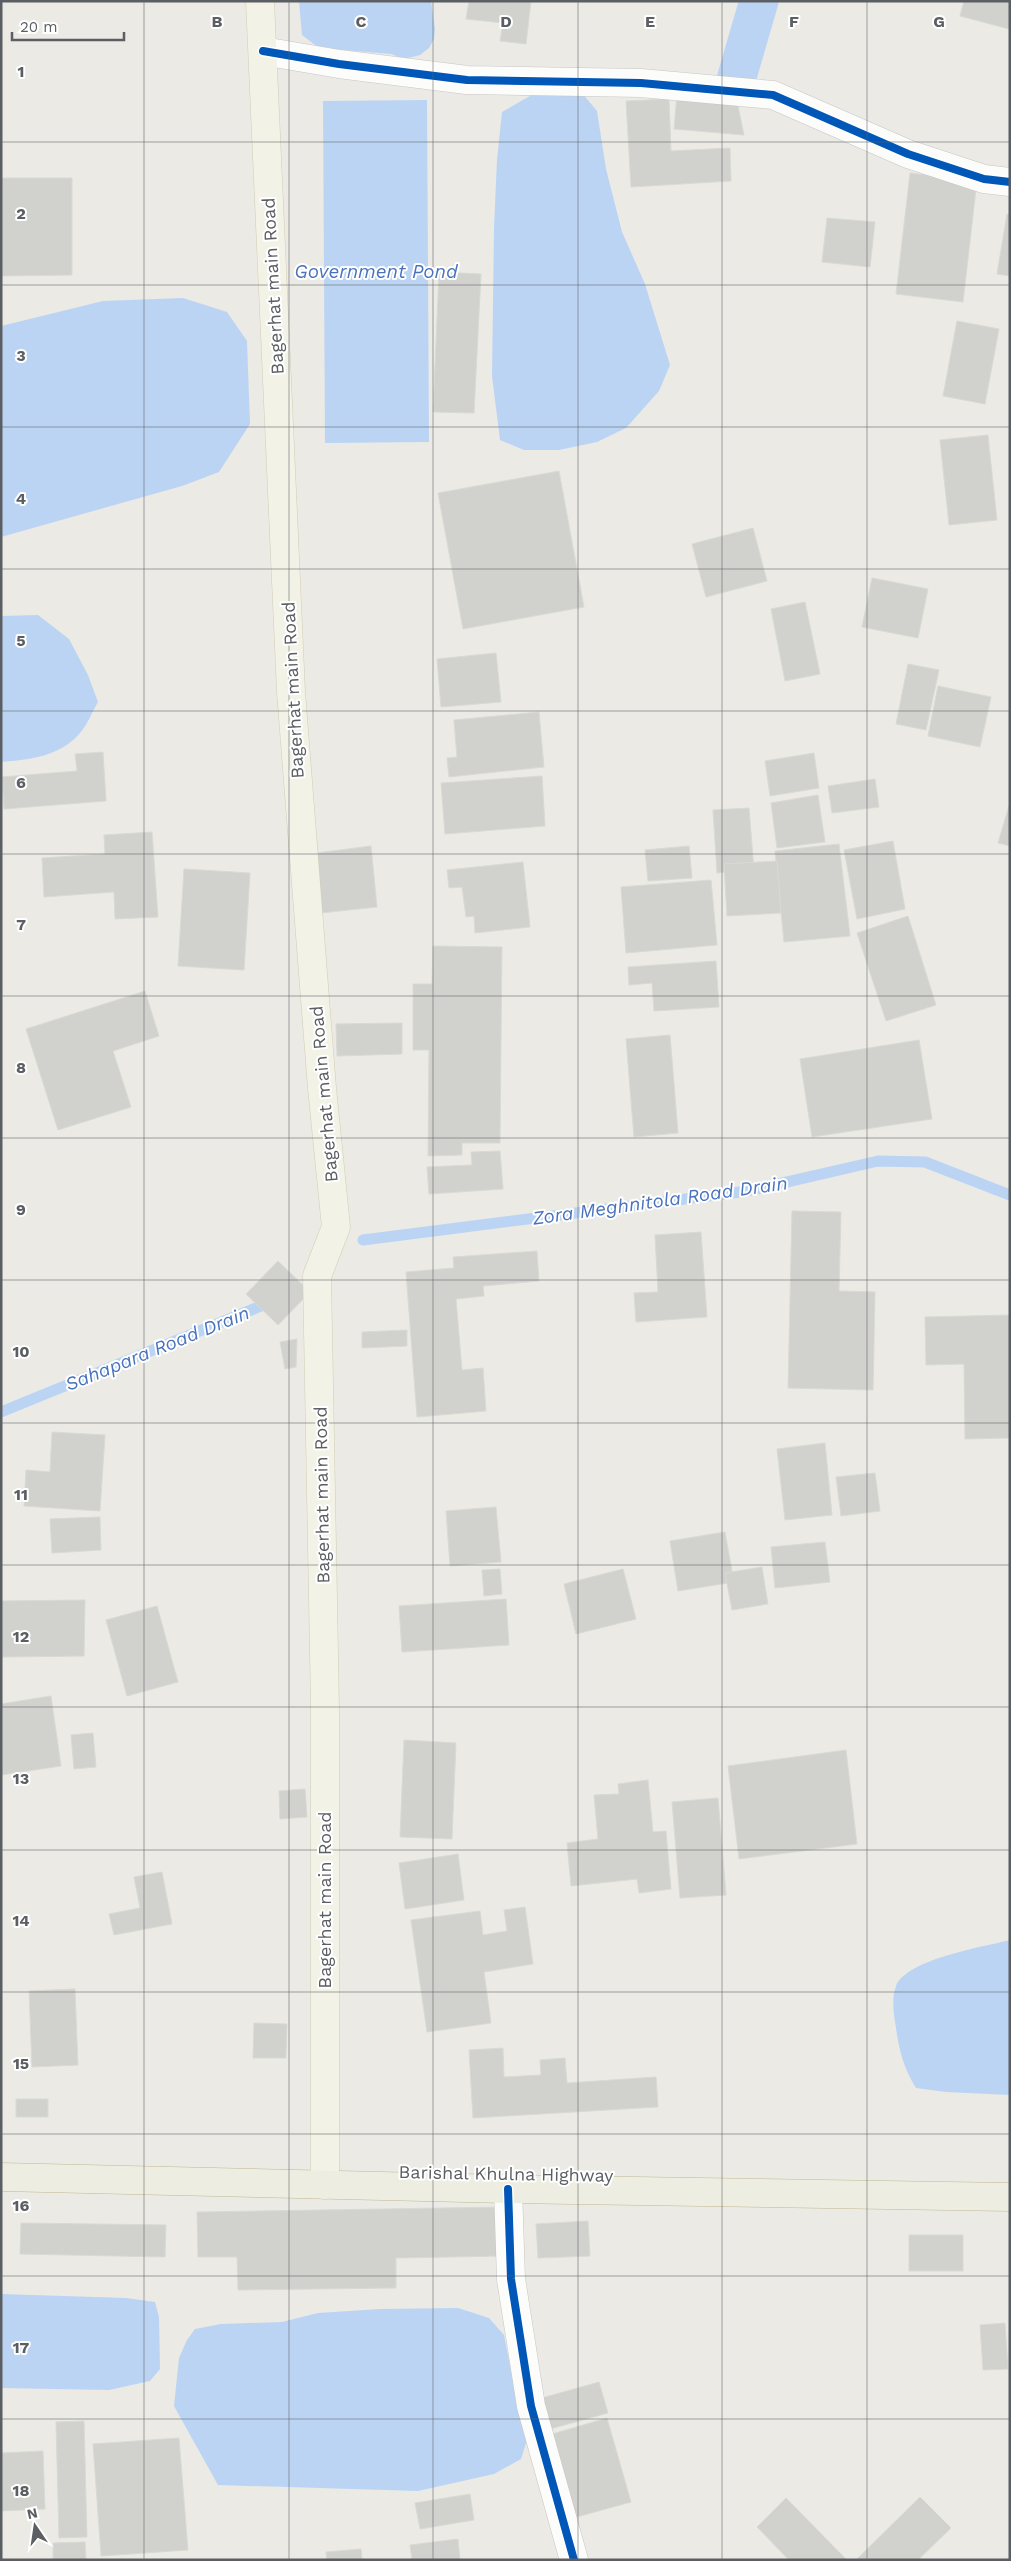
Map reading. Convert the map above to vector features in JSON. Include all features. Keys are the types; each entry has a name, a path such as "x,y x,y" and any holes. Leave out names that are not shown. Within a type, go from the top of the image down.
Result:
{"highway":[{"name":"Barishal Khulna Highway","path":"1,2177 508,2189 1010,2197"}],"main road":[{"name":"Bagerhat main Road","path":"260,1 292,692 322,1088 336,1227 317,1276 325,1708 325,2185"}],"street":[{"path":"263,51 339,64 467,80 640,83 773,95 908,154 984,179 1010,182"},
{"path":"508,2189 511,2279 532,2406 574,2560"}],"water":[{"path":"299,1 431,1 435,29 434,39 429,48 420,55 404,59 391,54 319,48 302,35"},
{"path":"544,88 582,93 597,111 606,169 622,232 645,284 670,365 659,391 626,428 597,442 559,450 524,450 500,440 492,376 497,160 502,112"},
{"name":"Government Pond","path":"427,100 429,442 325,443 323,101"},
{"path":"183,298 227,312 247,341 250,424 219,472 182,486 1,537 1,326 103,301"},
{"path":"38,615 69,639 88,675 98,702 83,729 64,747 33,758 1,762 1,616"},
{"path":"1010,1940 1010,2095 946,2092 916,2088 905,2066 899,2044 893,2007 896,1986 903,1977 915,1968 930,1961"},
{"path":"1,2294 126,2298 155,2302 159,2317 160,2369 150,2381 109,2390 1,2388"},
{"path":"458,2308 489,2318 504,2335 528,2437 521,2459 494,2474 418,2491 218,2485 174,2406 179,2358 187,2340 195,2329 221,2324 282,2322 318,2313 380,2309"}],"building":[{"path":"469,1 531,1 526,44 500,41 503,23 466,19"},
{"path":"964,1 1010,1 1009,29 960,16"},
{"path":"678,82 734,87 744,135 674,129"},
{"path":"669,99 671,151 730,148 731,181 631,187 626,101"},
{"path":"910,173 977,181 963,302 896,294"},
{"path":"1,178 72,178 72,275 1,276"},
{"path":"1007,214 1010,214 1010,276 997,274"},
{"path":"827,218 875,222 870,267 822,262"},
{"path":"439,272 481,274 474,413 433,412"},
{"path":"957,321 999,329 985,404 943,396"},
{"path":"988,435 997,520 949,525 940,440"},
{"path":"559,471 584,607 463,629 438,493"},
{"path":"753,528 767,581 706,597 692,544"},
{"path":"872,578 928,589 918,638 862,627"},
{"path":"805,602 820,674 785,681 771,609"},
{"path":"496,653 501,702 441,707 437,659"},
{"path":"908,664 939,670 926,730 896,724"},
{"path":"938,686 991,697 980,747 928,736"},
{"path":"539,712 544,767 449,777 447,758 457,757 454,720"},
{"path":"103,752 106,801 4,809 2,777 77,771 75,754"},
{"path":"814,753 819,788 770,796 765,761"},
{"path":"542,776 545,826 445,834 441,783"},
{"path":"875,779 879,807 832,813 828,786"},
{"path":"818,795 825,842 777,848 771,803"},
{"path":"1010,806 1010,846 998,843"},
{"path":"749,808 754,870 717,873 713,810"},
{"path":"152,832 158,917 115,919 114,892 44,897 42,858 105,854 104,835"},
{"path":"893,841 905,909 857,919 844,850"},
{"path":"839,844 850,936 784,942 775,851"},
{"path":"371,846 377,907 321,913 317,853"},
{"path":"689,846 692,878 648,881 645,850"},
{"path":"777,861 781,913 727,916 724,864"},
{"path":"523,862 530,927 475,933 474,916 466,917 462,887 449,888 447,870"},
{"path":"184,869 250,873 244,970 178,966"},
{"path":"711,880 717,945 626,953 621,887"},
{"path":"908,916 936,1005 886,1021 857,933"},
{"path":"433,946 502,947 500,1143 462,1143 462,1155 428,1156 429,1050 413,1050 413,984 432,984"},
{"path":"716,961 719,1007 654,1011 652,983 629,985 628,967"},
{"path":"145,991 159,1036 113,1051 131,1107 58,1130 26,1029"},
{"path":"402,1023 402,1054 337,1056 336,1024"},
{"path":"670,1035 678,1133 634,1137 626,1039"},
{"path":"919,1040 932,1119 812,1137 800,1059"},
{"path":"500,1151 503,1189 429,1194 427,1167 472,1165 471,1152"},
{"path":"792,1211 841,1212 839,1291 875,1292 873,1390 788,1388"},
{"path":"701,1232 707,1317 636,1322 634,1293 658,1292 655,1235"},
{"path":"537,1251 539,1281 483,1286 484,1296 456,1299 462,1370 483,1368 486,1411 417,1417 406,1272 454,1268 453,1257"},
{"path":"278,1261 310,1292 278,1325 246,1294"},
{"path":"1010,1315 1010,1438 965,1439 964,1364 926,1365 925,1317"},
{"path":"407,1330 407,1346 362,1348 362,1332"},
{"path":"297,1339 296,1367 285,1369 280,1342"},
{"path":"52,1432 105,1435 100,1511 24,1506 26,1470 50,1472"},
{"path":"825,1443 832,1515 785,1520 777,1449"},
{"path":"875,1473 880,1511 841,1516 836,1477"},
{"path":"496,1507 501,1562 450,1566 446,1511"},
{"path":"100,1517 101,1550 52,1553 50,1519"},
{"path":"725,1532 734,1582 678,1591 670,1541"},
{"path":"825,1542 830,1582 775,1588 771,1547"},
{"path":"762,1567 768,1604 732,1610 725,1573"},
{"path":"500,1569 502,1594 484,1596 482,1570"},
{"path":"623,1569 636,1619 576,1634 564,1584"},
{"path":"506,1599 509,1645 402,1652 399,1606"},
{"path":"85,1600 84,1656 1,1657 1,1601"},
{"path":"157,1606 178,1682 127,1696 106,1620"},
{"path":"51,1696 61,1766 1,1775 1,1704"},
{"path":"93,1733 96,1767 74,1769 71,1735"},
{"path":"404,1740 456,1743 452,1839 400,1837"},
{"path":"846,1750 857,1844 739,1859 728,1766"},
{"path":"648,1780 653,1832 666,1831 671,1889 639,1893 637,1879 571,1886 567,1843 598,1839 594,1795 619,1794 618,1784"},
{"path":"305,1789 307,1817 280,1819 279,1791"},
{"path":"718,1798 726,1895 680,1898 672,1802"},
{"path":"458,1854 464,1900 405,1909 399,1863"},
{"path":"162,1872 172,1924 114,1935 109,1914 140,1908 134,1877"},
{"path":"525,1907 533,1964 484,1972 491,2023 427,2032 411,1920 480,1911 483,1935 507,1931 504,1910"},
{"path":"75,1989 78,2065 32,2067 29,1991"},
{"path":"254,2023 287,2024 286,2058 253,2058"},
{"path":"503,2048 504,2077 541,2075 540,2060 565,2058 567,2083 656,2077 658,2107 473,2118 469,2050"},
{"path":"16,2099 48,2099 48,2117 16,2117"},
{"path":"503,2207 503,2256 396,2258 396,2288 238,2290 237,2257 198,2257 197,2212"},
{"path":"588,2221 590,2256 538,2258 536,2224"},
{"path":"21,2223 166,2225 165,2257 20,2254"},
{"path":"909,2235 963,2235 963,2271 909,2271"},
{"path":"1005,2323 1008,2369 983,2370 980,2325"},
{"path":"599,2382 608,2413 550,2429 542,2398"},
{"path":"607,2418 631,2502 573,2518 549,2435"},
{"path":"84,2421 87,2537 59,2538 56,2422"},
{"path":"179,2438 188,2550 101,2556 93,2444"},
{"path":"43,2451 45,2509 1,2511 1,2453"},
{"path":"470,2494 474,2520 420,2529 415,2503"},
{"path":"920,2497 951,2528 918,2560 856,2560"},
{"path":"786,2498 847,2560 789,2560 757,2527"},
{"path":"458,2539 460,2560 412,2560 410,2545"},
{"path":"85,2542 86,2560 53,2560 53,2543"},
{"path":"361,2549 362,2560 327,2560 326,2552"}],"waterway":[{"path":"734,87 759,1"},
{"name":"Zora Meghnitola Road Drain","path":"363,1240 748,1191 878,1161 925,1162 1010,1195"},
{"name":"Sahapara Road Drain","path":"1,1412 273,1301"}],"cycle path":[{"path":"263,51 339,64 467,80 641,83 773,95 908,154 984,179 1010,182"},
{"path":"508,2189 511,2279 531,2406 574,2560"}]}
